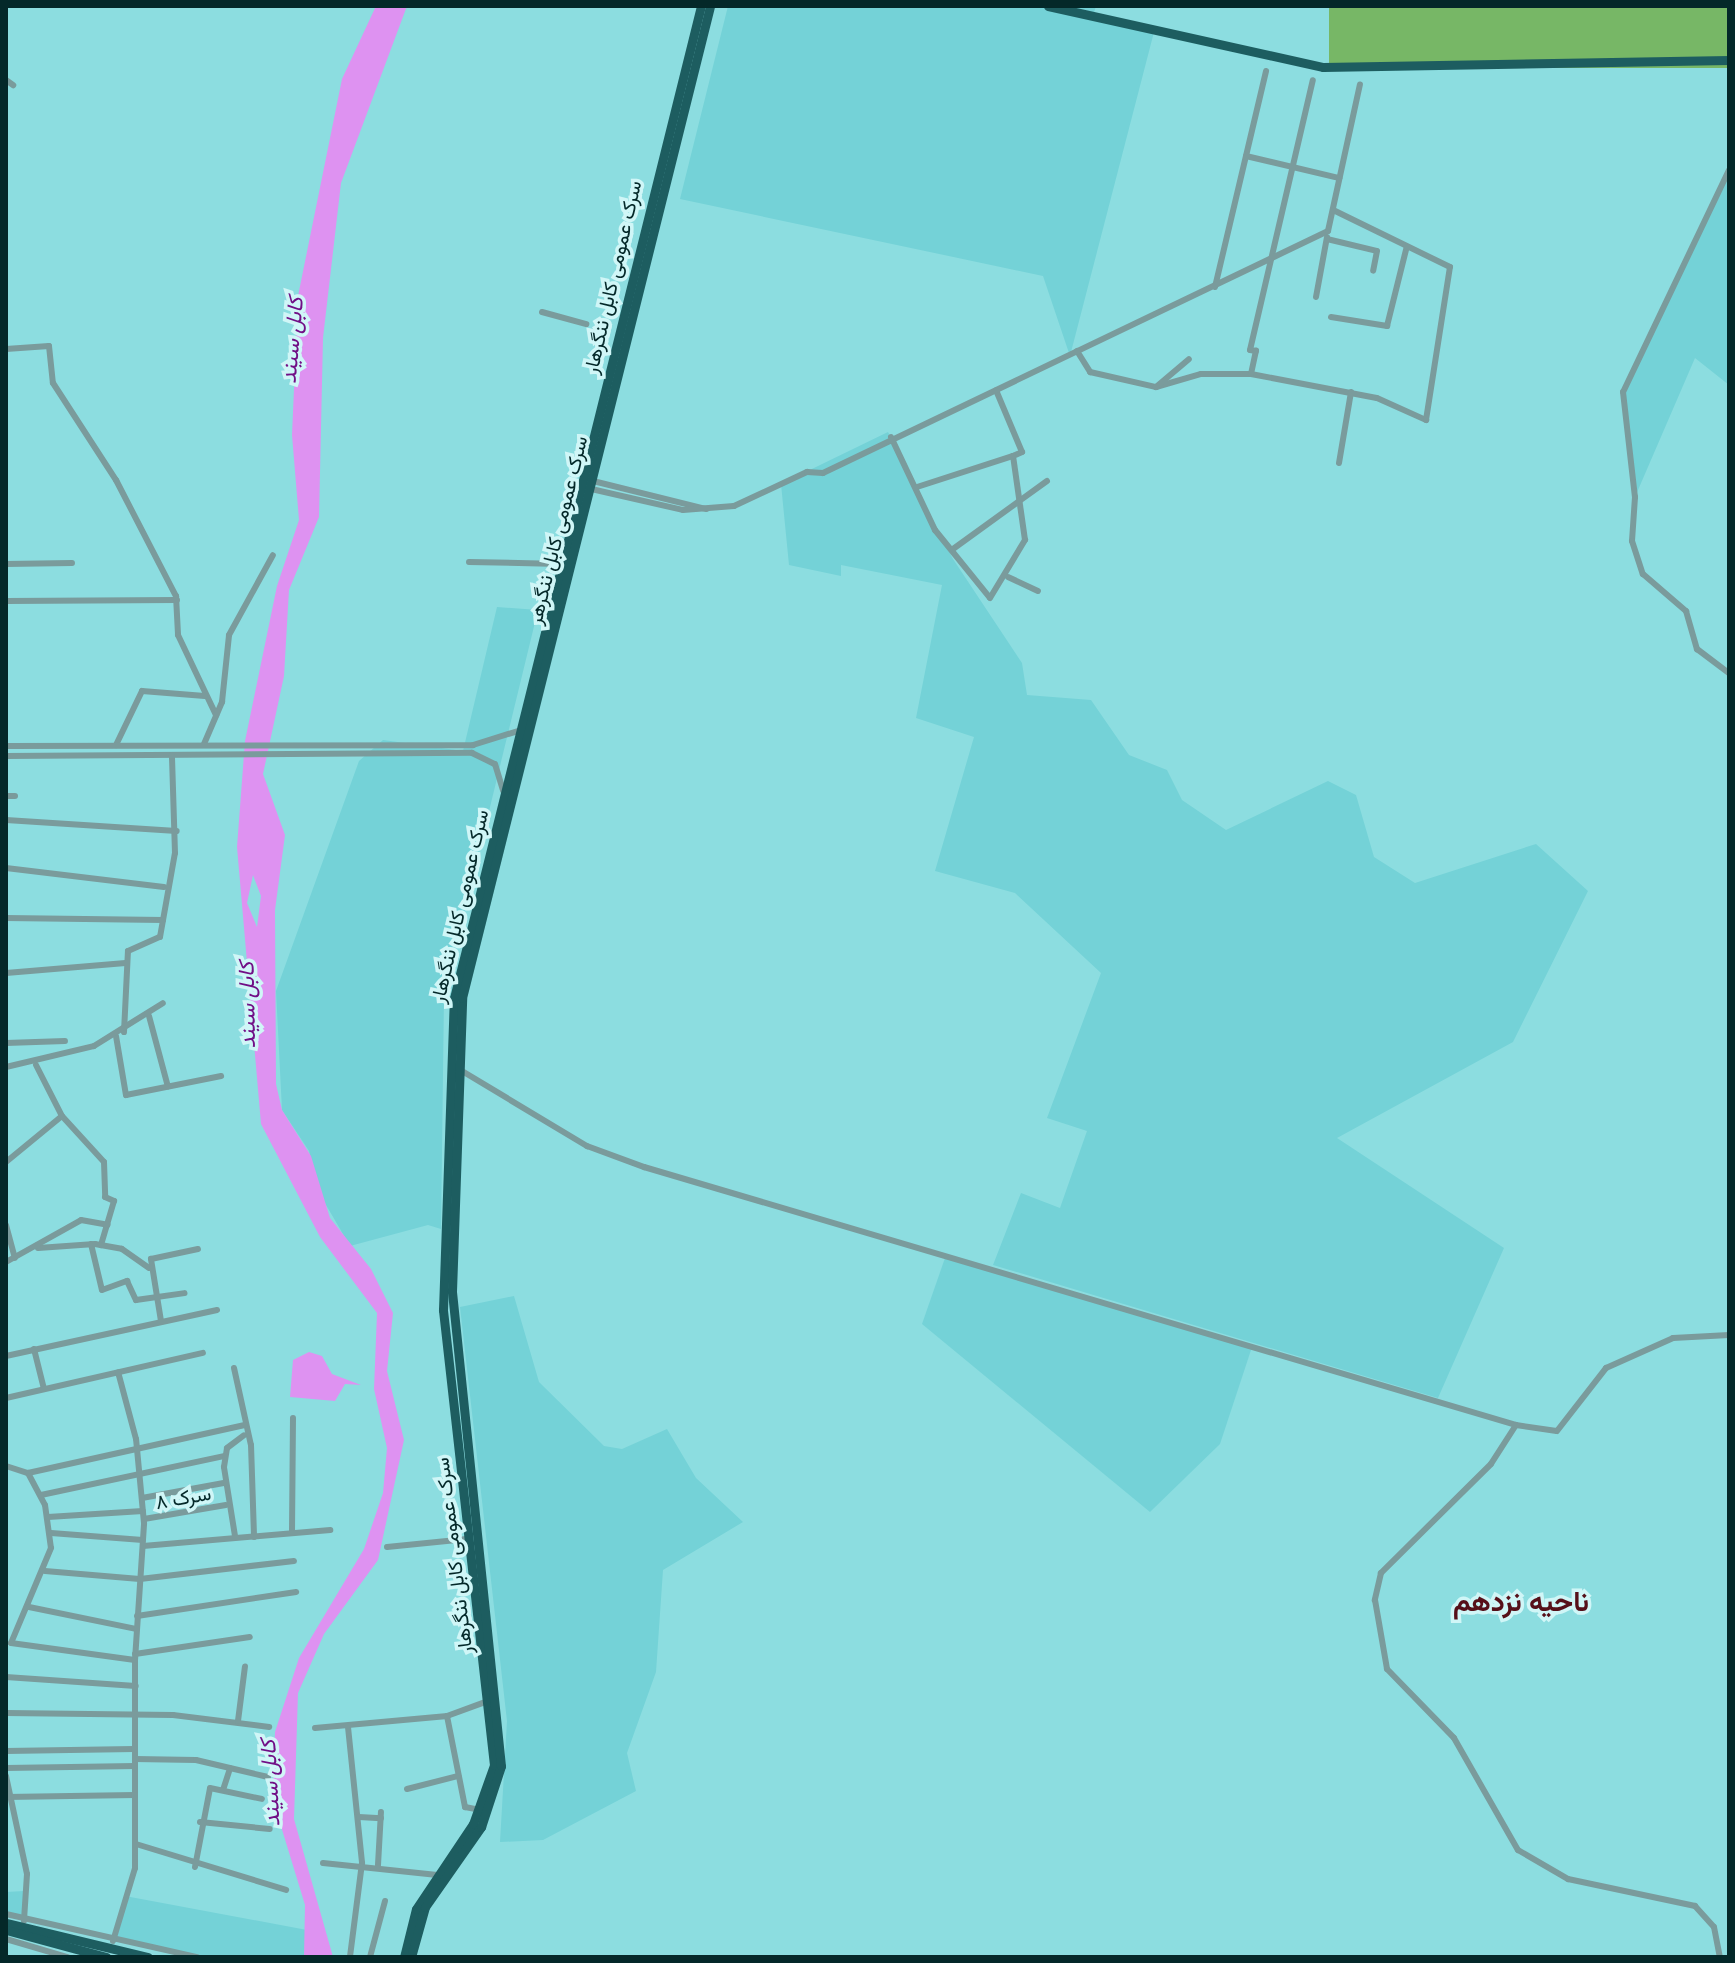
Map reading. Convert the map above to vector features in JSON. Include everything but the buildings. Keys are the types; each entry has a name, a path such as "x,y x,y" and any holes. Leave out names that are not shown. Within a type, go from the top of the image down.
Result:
{"highway":[{"name":"سرک عمومی کابل ننگرهار","path":"411,1957 425,1907 480,1810 494,1765 489,1700 467,1539 452,1291 454,998 503,791 584,483 701,6"},
{"name":"سرک عمومی کابل ننگرهر","path":"452,1064 462,998 584,483 710,6"},
{"path":"1048,6 1323,67 1729,60"},
{"name":"سرک عمومی کابل ننگرهار","path":"404,1957 416,1909 437,1875 481,1827 501,1766 463,1450"},
{"path":"6,1923 148,1957"},
{"path":"6,1930 106,1957"}],"street":[{"path":"1215,287 1266,71"},
{"path":"1251,374 1270,259 1313,80"},
{"path":"1316,297 1360,84"},
{"path":"1246,156 1339,178"},
{"path":"1729,170 1623,392 1635,497 1632,541 1643,574 1686,611 1697,649 1729,673"},
{"path":"1077,351 1090,372 1156,387 1201,374 1251,374 1351,392 1427,419 1450,267 1333,210"},
{"path":"584,483 708,509 774,492 807,472 823,473 891,437 1270,259 1328,235 1377,251 1373,271"},
{"path":"1331,317 1387,326 1407,246"},
{"path":"542,312 586,324"},
{"path":"6,349 49,346 53,383 116,480 177,600 178,635 192,652 205,696 216,715"},
{"path":"1156,387 1189,359"},
{"path":"917,487 1022,452 996,390"},
{"path":"1339,463 1351,392"},
{"path":"891,437 935,530 953,549 985,598 1008,577 1024,550 1013,456"},
{"path":"953,549 1021,505 1047,481"},
{"path":"204,744 216,715 229,635 273,555"},
{"path":"469,562 561,564"},
{"path":"6,564 72,563"},
{"path":"1008,577 1038,591"},
{"path":"6,601 177,600"},
{"path":"116,745 142,691 205,696"},
{"path":"6,746 482,744 518,731"},
{"path":"73,746 73,755"},
{"path":"6,756 472,753 495,764 503,791"},
{"path":"124,1032 128,951 160,937 163,920 164,887 177,831 172,755"},
{"path":"6,796 15,796"},
{"path":"6,820 177,831"},
{"path":"6,868 164,887"},
{"path":"6,918 163,920"},
{"path":"6,973 126,963"},
{"path":"6,1067 36,1065 116,1036 149,1016 163,1003"},
{"path":"149,1016 168,1087"},
{"path":"116,1036 126,1095 221,1076"},
{"path":"6,1043 65,1041"},
{"path":"452,1064 587,1146 644,1167 1516,1425 1557,1431 1606,1368 1673,1338 1729,1335"},
{"path":"36,1065 62,1116 104,1162 105,1197 114,1201 101,1245"},
{"path":"6,1162 62,1116"},
{"path":"6,1262 38,1248 81,1220 108,1225"},
{"path":"6,1225 15,1258"},
{"path":"91,1244 102,1290 127,1281 136,1300 185,1293"},
{"path":"38,1248 101,1245 149,1268"},
{"path":"161,1321 149,1268 153,1258 198,1249"},
{"path":"6,1356 217,1310"},
{"path":"34,1349 44,1389"},
{"path":"6,1398 203,1353"},
{"path":"41,1495 225,1456 244,1435 245,1425 234,1368"},
{"path":"113,1941 134,1876 135,1657 144,1515 135,1449 118,1372"},
{"path":"292,1532 293,1418"},
{"path":"6,1466 28,1473 245,1425"},
{"path":"1516,1425 1491,1464 1381,1573 1375,1600 1387,1669 1454,1738 1518,1850 1568,1879 1695,1906 1714,1927 1720,1957"},
{"path":"244,1435 251,1445 254,1537"},
{"path":"225,1456 226,1505 235,1536"},
{"path":"28,1473 41,1495 51,1533 45,1571 29,1607 19,1614 11,1643 135,1657 250,1637"},
{"path":"142,1498 224,1483"},
{"name":"سرک ۸","path":"48,1517 144,1515 226,1505"},
{"path":"51,1533 143,1543 330,1530"},
{"path":"387,1547 467,1539"},
{"path":"45,1571 140,1579 294,1561"},
{"path":"137,1616 296,1592"},
{"path":"29,1607 136,1629"},
{"path":"6,1634 15,1634"},
{"path":"238,1721 245,1666"},
{"path":"6,1677 136,1686"},
{"path":"315,1728 447,1716 489,1700"},
{"path":"6,1713 136,1714 238,1721 269,1727"},
{"path":"447,1716 465,1807 480,1810"},
{"path":"348,1727 362,1863 350,1957"},
{"path":"6,1751 134,1749"},
{"path":"6,1768 135,1763 230,1768 268,1777"},
{"path":"223,1790 230,1768"},
{"path":"6,1776 8,1797 27,1874 24,1921"},
{"path":"407,1789 458,1776"},
{"path":"195,1867 200,1822 210,1788 262,1799"},
{"path":"8,1797 135,1795"},
{"path":"359,1817 381,1815 378,1865"},
{"path":"200,1822 270,1829"},
{"path":"136,1844 195,1867 286,1890"},
{"path":"323,1863 362,1863 437,1875"},
{"path":"370,1957 385,1901"},
{"path":"6,1914 24,1921 197,1957"},
{"path":"6,1939 67,1957"},
{"path":"29,1948 29,1957"}],"shaded area":[{"path":"376,6 407,6 341,183 323,338 319,517 289,590 284,676 263,774 285,835 275,910 276,1084 282,1110 311,1156 330,1218 371,1269 393,1313 387,1371 404,1440 378,1560 324,1634 298,1693 294,1819 333,1957 304,1957 305,1905 273,1800 275,1732 299,1658 364,1549 383,1493 387,1448 374,1389 377,1313 320,1237 261,1124 237,847 245,741 277,586 299,520 292,435 298,296 342,79","holes":["253,875 261,896 257,927 247,903"]},
{"path":"728,6 1096,6 1093,16 1154,32 1070,356 1043,276 680,199"},
{"path":"1729,170 1729,385 1695,358 1635,497 1623,392"},
{"path":"888,432 953,559 1022,663 1027,695 1091,700 1129,755 1167,770 1182,800 1226,830 1328,781 1356,795 1374,857 1415,883 1536,844 1588,891 1513,1042 1337,1138 1504,1248 1438,1398 993,1265 1021,1193 1060,1208 1087,1131 1047,1118 1101,973 1015,893 935,871 974,737 916,718 942,585 841,565 841,576 789,565 781,484"},
{"path":"497,607 538,610 444,996 441,1229 428,1225 350,1246 319,1193 309,1151 282,1110 276,991 359,761 383,740 463,751"},
{"path":"945,1258 1252,1347 1220,1444 1150,1512 922,1324"},
{"path":"514,1296 539,1382 604,1446 622,1449 667,1429 696,1478 743,1522 663,1570 656,1672 627,1753 636,1791 543,1840 500,1842 507,1721 460,1307"},
{"path":"309,1352 322,1356 332,1374 361,1385 345,1384 335,1401 290,1397 293,1360"},
{"path":"24,1891 24,1921 6,1914 6,1892"},
{"path":"125,1896 307,1930 304,1957 197,1957 113,1941"}],"green space":[{"path":"1329,6 1729,6 1729,68 1329,68"}],"district":[{"name":"ناحیه نزدهم","path":"1521,1600"}],"water label":[{"name":"کابل سيند","path":"291,340"},
{"name":"کابل سيند","path":"246,1005"},
{"name":"کابل سيند","path":"269,1783"}]}
